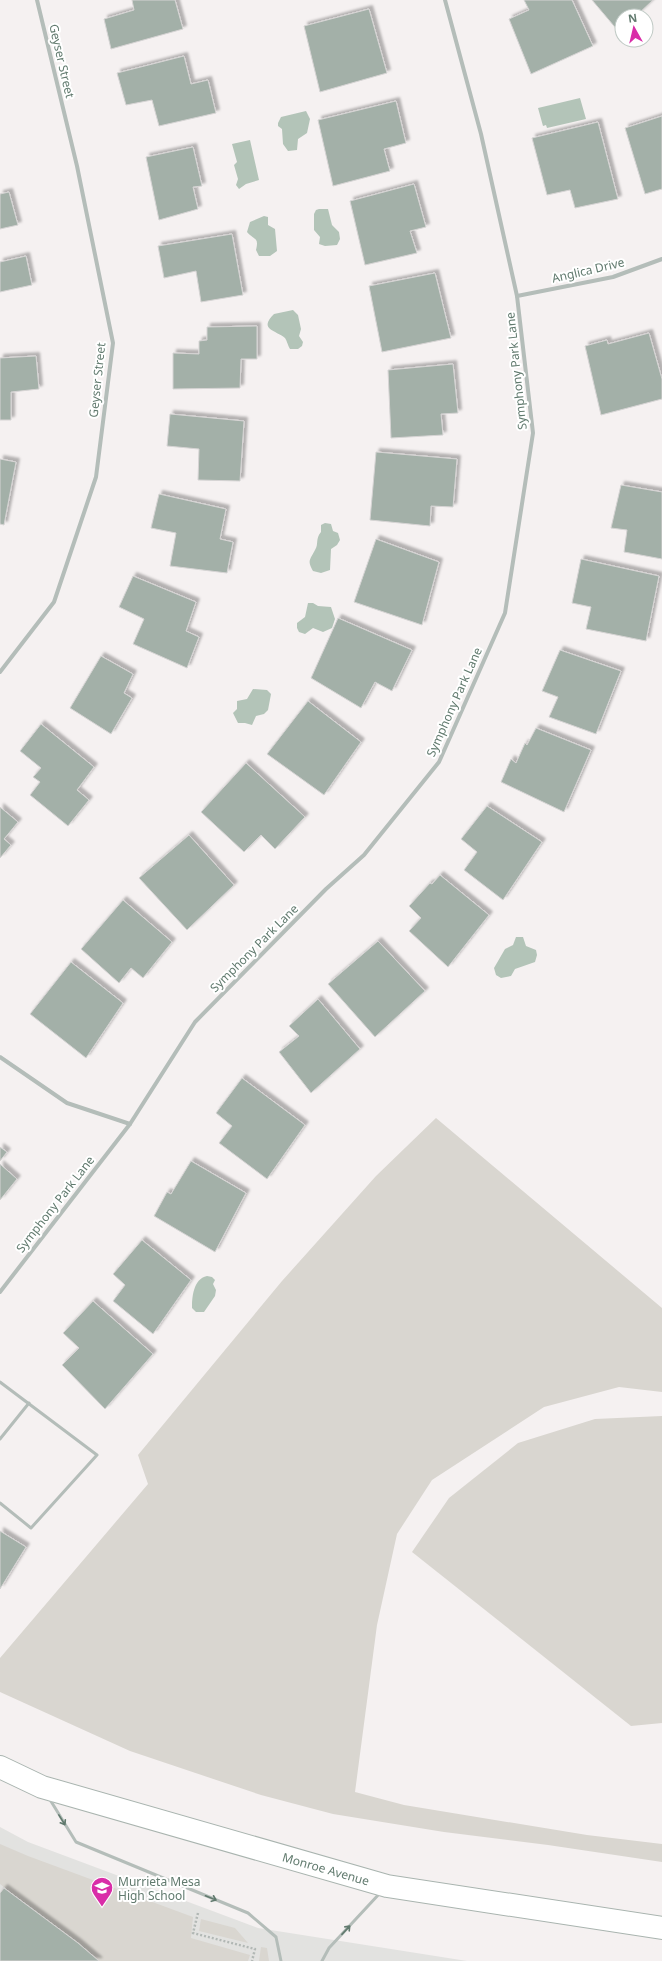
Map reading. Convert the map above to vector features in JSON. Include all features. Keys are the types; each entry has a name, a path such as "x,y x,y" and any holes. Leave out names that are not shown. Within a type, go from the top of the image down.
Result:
{"street":[{"name":"Geyser Street","path":"0,672 54,602 96,477 113,343 77,166 37,0"},
{"name":"Symphony Park Lane","path":"0,1292 130,1124 195,1022 326,889 364,855 439,762 505,613 533,433 517,296 481,134 445,0"},
{"name":"Anglica Drive","path":"517,296 613,277 662,258"},
{"path":"0,1057 67,1103 130,1124"},
{"name":"Monroe Avenue","path":"0,1767 42,1786 387,1886 662,1928"}],"lane":[{"path":"0,1382 97,1455 31,1528 0,1503"},
{"path":"0,1439 29,1403"},
{"path":"42,1786 76,1842 248,1914 276,1937 281,1961"},
{"path":"322,1961 329,1948 387,1886"}],"path":[{"path":"198,1913 193,1933 254,1949 252,1961"}],"shaded area":[{"path":"580,98 586,119 547,128 546,125 543,126 538,108"},
{"path":"306,111 310,119 307,133 298,139 297,150 288,151 283,144 282,129 278,126 278,123 281,117"},
{"path":"250,140 259,180 246,184 239,189 236,185 238,179 234,165 237,162 232,144"},
{"path":"328,209 332,225 339,232 340,239 337,245 325,246 319,244 320,237 314,230 314,214 316,210"},
{"path":"264,216 268,217 268,225 275,229 277,251 270,256 259,256 256,250 257,241 247,232 250,222"},
{"path":"293,310 298,315 301,329 299,336 303,342 302,346 298,349 290,349 285,338 268,327 268,323 274,314"},
{"path":"325,523 331,524 333,531 338,533 340,540 337,545 331,549 330,570 321,573 313,571 310,562 321,532 321,525"},
{"path":"308,603 313,603 318,606 331,607 335,619 332,628 323,632 313,628 305,634 299,632 297,623 305,617"},
{"path":"253,689 267,690 271,694 268,710 264,714 256,716 252,725 238,723 233,713 237,709 237,701 247,699"},
{"path":"516,937 523,937 526,946 536,950 537,955 535,962 515,969 511,976 501,978 496,975 494,968 505,949 513,945"},
{"path":"436,1118 662,1308 662,1392 619,1387 544,1407 432,1480 397,1534 377,1625 355,1792 404,1805 587,1835 662,1844 662,1862 548,1845 444,1832 333,1814 261,1795 130,1751 0,1692 0,1658 148,1484 138,1455 282,1281 376,1176"},
{"path":"207,1276 212,1277 215,1280 213,1284 216,1290 215,1296 204,1312 196,1312 192,1308 194,1289 202,1278"},
{"path":"662,1416 662,1723 631,1726 412,1552 449,1498 518,1443 595,1419"},
{"name":"Murrieta Mesa High School","path":"0,1827 28,1842 258,1928 467,1961 0,1961"},
{"path":"0,1844 28,1856 193,1917 191,1938 250,1955 248,1961 99,1961 0,1884"},
{"path":"201,1919 235,1928 248,1943 199,1931"},
{"path":"261,1947 267,1948 269,1961 259,1961"}],"building":[{"path":"132,0 175,0 183,29 111,49 104,19 134,10"},
{"path":"524,0 572,0 593,46 531,74 509,19 529,10"},
{"path":"592,0 653,0 644,8 614,8 614,26"},
{"path":"369,9 387,73 320,92 304,26"},
{"path":"184,56 191,84 208,80 216,113 159,126 152,100 126,105 117,73"},
{"path":"396,101 406,143 384,149 390,171 333,186 318,120"},
{"path":"662,116 662,189 645,194 625,128"},
{"path":"598,122 618,199 575,208 570,190 547,195 532,138"},
{"path":"193,147 202,186 193,187 198,209 159,220 146,157"},
{"path":"414,184 426,227 410,231 417,253 365,265 350,201"},
{"path":"9,192 18,225 0,229 0,194"},
{"path":"232,234 243,295 201,302 196,271 164,278 158,246"},
{"path":"26,256 32,285 0,292 0,262"},
{"path":"435,273 451,338 382,352 369,286"},
{"path":"257,326 257,359 241,359 240,388 173,389 173,353 199,354 199,341 207,340 207,327"},
{"path":"649,333 662,379 662,399 601,415 585,346 607,340 608,344"},
{"path":"36,356 39,389 11,392 11,420 0,420 0,358"},
{"path":"453,364 458,413 441,414 443,435 391,438 388,370"},
{"path":"170,414 244,421 240,481 198,480 199,449 167,446"},
{"path":"376,452 457,459 453,507 431,506 430,526 370,520"},
{"path":"0,459 16,462 4,525 0,524"},
{"path":"621,485 662,492 662,559 624,552 627,530 611,528"},
{"path":"159,494 226,509 220,539 233,542 227,573 170,566 176,533 151,528"},
{"path":"376,539 439,562 422,625 354,602"},
{"path":"581,559 659,576 646,641 586,629 591,607 572,603"},
{"path":"133,576 196,602 186,631 199,637 187,668 133,644 144,619 119,607"},
{"path":"338,618 412,650 392,691 375,682 361,708 311,678"},
{"path":"560,650 621,671 596,734 549,717 558,697 542,691"},
{"path":"101,656 133,674 124,693 132,698 111,734 70,708"},
{"path":"308,701 361,742 324,795 267,754"},
{"path":"41,724 94,767 77,790 89,800 68,826 30,795 40,782 33,777 41,768 20,751"},
{"path":"536,728 591,750 564,812 501,782 511,759 516,763 525,743 527,745"},
{"path":"246,763 305,817 275,849 261,835 244,852 201,812"},
{"path":"487,806 542,842 503,900 464,870 477,852 461,839"},
{"path":"0,807 18,822 4,839 11,845 0,858"},
{"path":"189,835 234,885 187,930 139,878"},
{"path":"440,875 489,915 448,967 409,931 421,918 409,906 430,883 432,884"},
{"path":"123,900 172,942 143,978 131,968 119,983 81,949"},
{"path":"378,941 425,991 375,1037 328,984"},
{"path":"71,962 123,1003 86,1058 30,1014"},
{"path":"318,999 360,1049 311,1093 279,1052 299,1036 289,1026"},
{"path":"242,1078 305,1125 267,1179 219,1143 232,1126 216,1113"},
{"path":"0,1147 7,1152 0,1161"},
{"path":"191,1161 246,1193 215,1252 154,1216 167,1192 171,1194"},
{"path":"0,1164 17,1179 0,1200"},
{"path":"142,1240 191,1280 153,1334 113,1301 125,1285 113,1274"},
{"path":"93,1301 153,1354 105,1409 62,1365 79,1348 63,1333"},
{"path":"0,1531 26,1547 0,1589"},
{"path":"4,1888 78,1943 99,1961 0,1961 0,1893"}],"place":[{"name":"Murrieta Mesa High School","path":"102,1908"}]}
